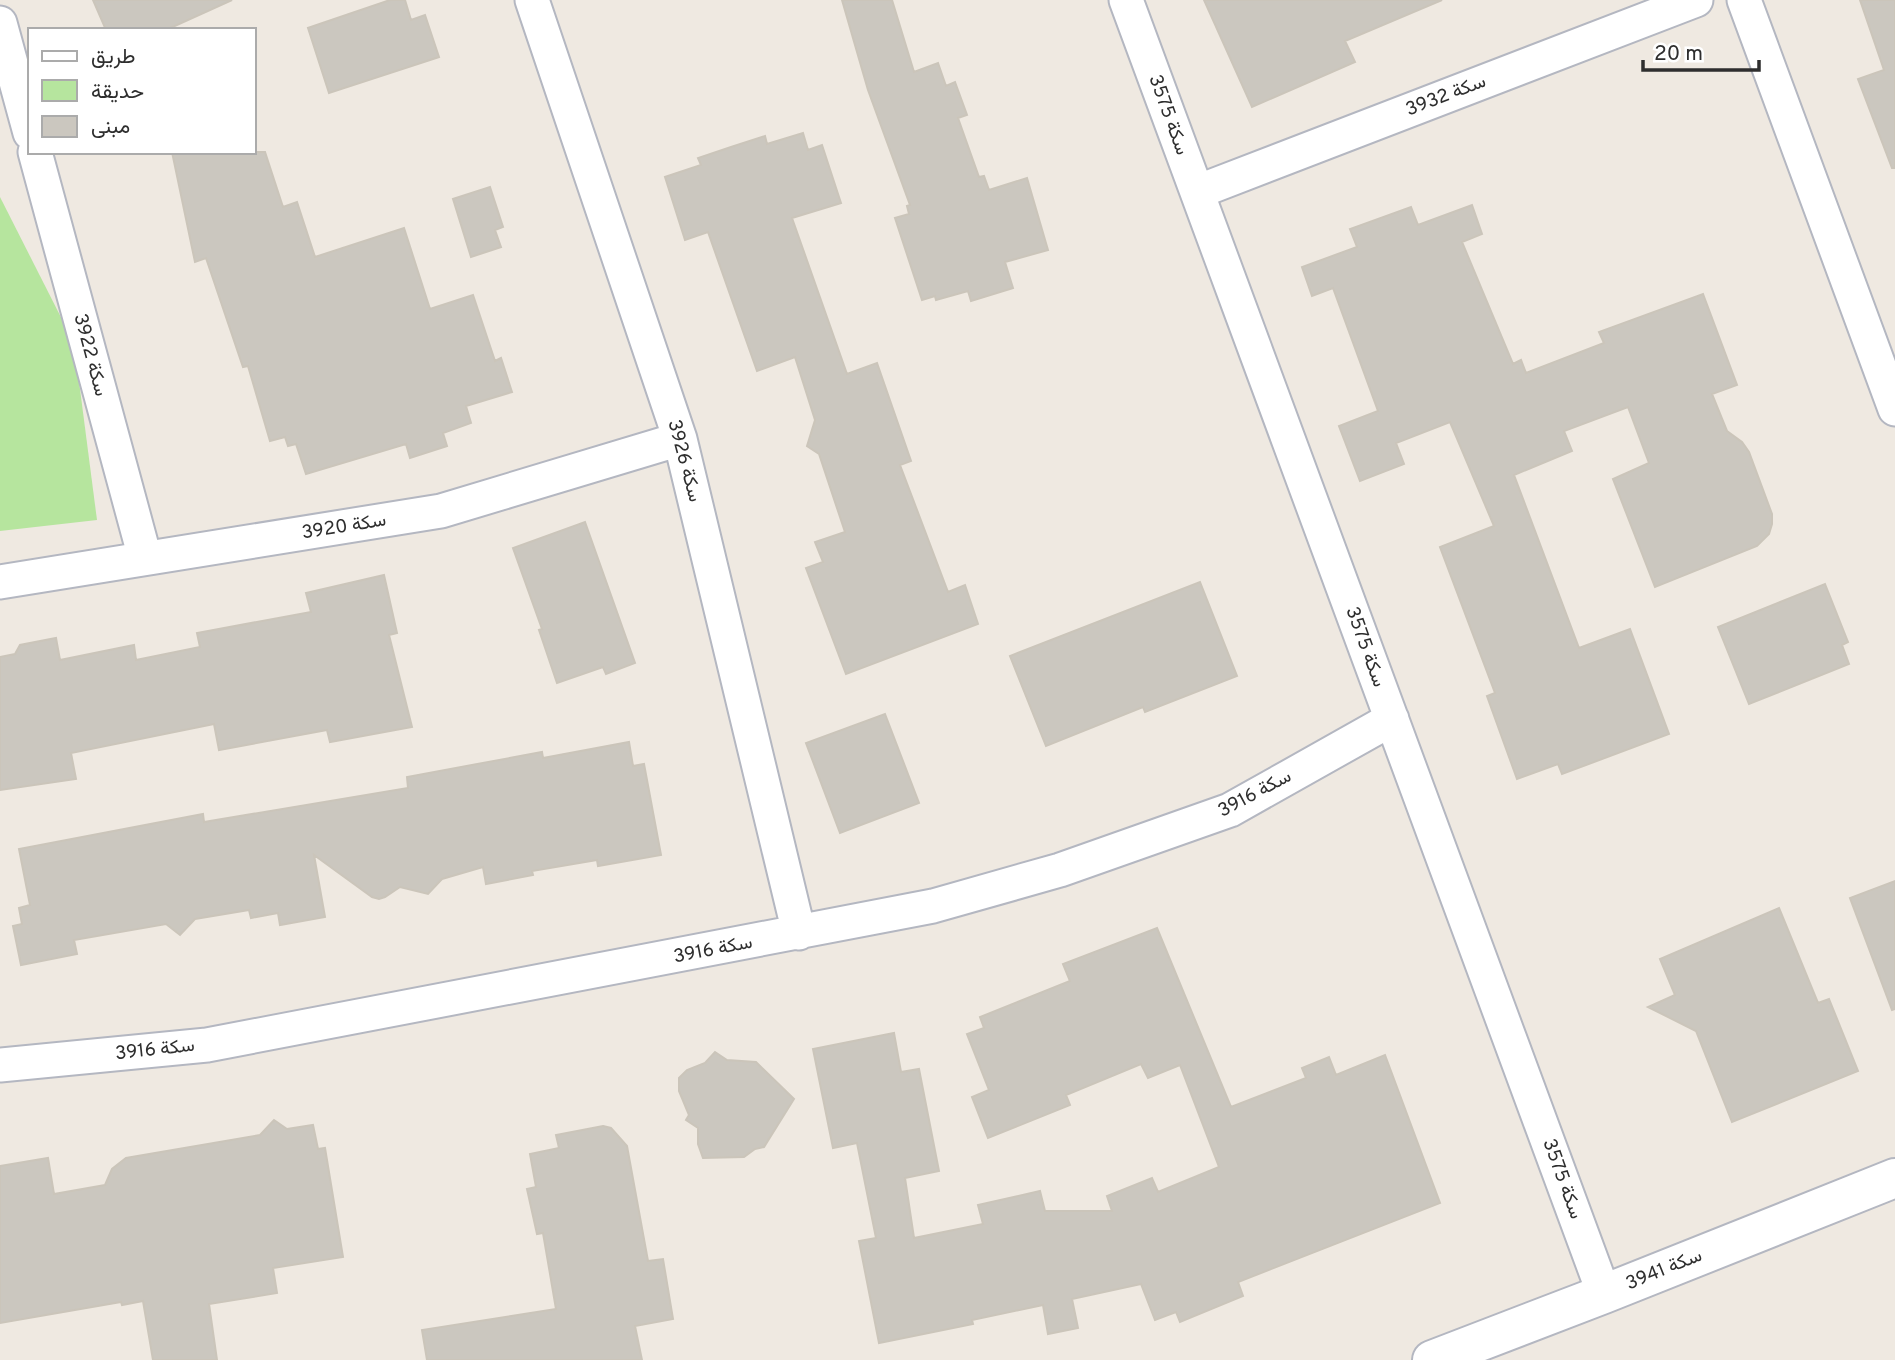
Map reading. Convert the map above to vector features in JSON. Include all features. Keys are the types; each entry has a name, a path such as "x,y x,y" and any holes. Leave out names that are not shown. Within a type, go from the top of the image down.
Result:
{"street":[{"name":"سكة 3926","path":"532,0 680,439 799,933"},
{"name":"سكة 3575","path":"1126,0 1604,1294"},
{"name":"سكة 3932","path":"1197,192 1696,0"},
{"path":"1744,0 1895,409"},
{"path":"0,23 28,126"},
{"name":"سكة 3922","path":"36,154 145,558"},
{"name":"سكة 3920","path":"0,582 441,511 680,439"},
{"name":"سكة 3916","path":"0,1065 207,1045 933,906 1060,870 1230,810 1392,719"},
{"name":"سكة 3941","path":"1432,1360 1895,1178"}],"green space":[{"path":"0,197 74,343 97,520 0,531"}],"building":[{"path":"93,0 232,0 170,28 105,28"},
{"path":"390,0 405,0 411,20 425,15 439,57 329,93 308,28"},
{"path":"842,0 892,0 914,72 938,63 946,86 955,82 967,115 958,118 979,177 984,176 989,190 1027,178 1048,250 1005,262 1013,288 971,301 968,291 936,300 935,296 922,300 895,218 909,214 907,206 910,205 868,90"},
{"path":"1204,0 1442,0 1345,41 1355,62 1252,107"},
{"path":"1860,0 1895,0 1895,168 1892,168 1858,79 1884,70"},
{"path":"803,133 808,150 822,145 841,203 792,218 847,374 877,363 911,461 900,465 948,592 965,585 978,624 846,674 806,568 823,562 815,542 845,532 819,454 807,446 815,420 795,357 757,371 708,232 685,240 665,177 701,165 698,158 765,136 767,144"},
{"path":"265,152 283,207 297,202 315,257 404,228 430,309 473,295 495,361 501,358 512,392 466,406 471,423 443,433 447,446 410,458 406,444 306,474 296,444 288,446 285,437 270,441 248,366 243,367 206,258 195,262 172,154"},
{"path":"490,187 503,227 495,230 501,247 471,257 453,199"},
{"path":"1472,205 1482,234 1462,242 1513,364 1521,360 1526,373 1604,343 1599,332 1703,294 1737,385 1712,394 1727,431 1742,442 1749,452 1772,514 1769,534 1757,546 1655,587 1613,479 1649,463 1628,407 1564,431 1572,451 1514,475 1579,648 1630,629 1669,734 1562,774 1558,764 1517,779 1487,696 1495,693 1440,547 1494,526 1450,422 1396,443 1404,464 1360,481 1339,426 1378,411 1333,288 1312,296 1302,267 1357,247 1350,229 1411,207 1418,225"},
{"path":"585,522 635,663 606,674 603,667 557,683 539,630 542,629 513,548"},
{"path":"384,575 397,633 389,635 412,727 330,742 327,730 219,750 214,724 71,753 76,779 0,790 0,657 15,654 20,645 56,638 60,660 134,645 136,660 200,647 197,633 311,612 306,593"},
{"path":"1200,582 1237,676 1145,712 1143,707 1046,746 1010,656"},
{"path":"1825,584 1848,642 1842,645 1849,664 1749,704 1718,627"},
{"path":"885,714 919,803 840,833 806,743"},
{"path":"629,742 633,766 644,764 661,855 598,866 597,860 532,871 533,875 486,884 483,867 442,879 428,894 400,887 379,899 372,897 314,855 325,917 280,925 278,913 251,918 249,910 195,919 180,935 166,924 74,940 77,954 21,965 13,926 22,924 19,908 30,905 19,849 203,814 204,822 408,788 407,777 542,752 543,758"},
{"path":"1895,881 1895,1009 1892,1010 1850,898"},
{"path":"1779,908 1818,1003 1829,999 1858,1071 1732,1122 1696,1031 1648,1007 1675,995 1660,959"},
{"path":"1157,928 1231,1107 1306,1078 1302,1068 1329,1057 1336,1075 1385,1055 1440,1203 1238,1282 1243,1296 1180,1322 1176,1312 1155,1320 1141,1284 1072,1299 1078,1328 1048,1334 1043,1305 972,1320 973,1324 879,1343 859,1241 876,1238 857,1143 833,1148 813,1049 894,1033 901,1072 919,1069 939,1171 905,1178 914,1238 983,1224 978,1205 1040,1191 1045,1211 1112,1211 1107,1196 1152,1178 1158,1192 1219,1167 1180,1065 1148,1078 1141,1064 1066,1095 1070,1105 988,1138 972,1097 989,1090 967,1034 984,1028 980,1017 1070,981 1063,964"},
{"path":"715,1052 727,1060 756,1062 794,1099 764,1147 755,1149 744,1157 703,1158 698,1144 698,1128 686,1120 689,1115 679,1091 679,1078 687,1070 705,1063"},
{"path":"274,1120 287,1129 313,1125 318,1149 325,1148 343,1257 273,1268 277,1293 209,1304 217,1360 153,1360 143,1301 122,1305 121,1302 0,1323 0,1166 48,1158 54,1194 105,1185 112,1169 126,1158 260,1135"},
{"path":"603,1126 611,1128 627,1146 648,1261 663,1259 673,1319 635,1326 642,1360 427,1360 422,1330 556,1309 543,1233 537,1234 527,1189 536,1187 530,1154 559,1148 556,1135"}]}
